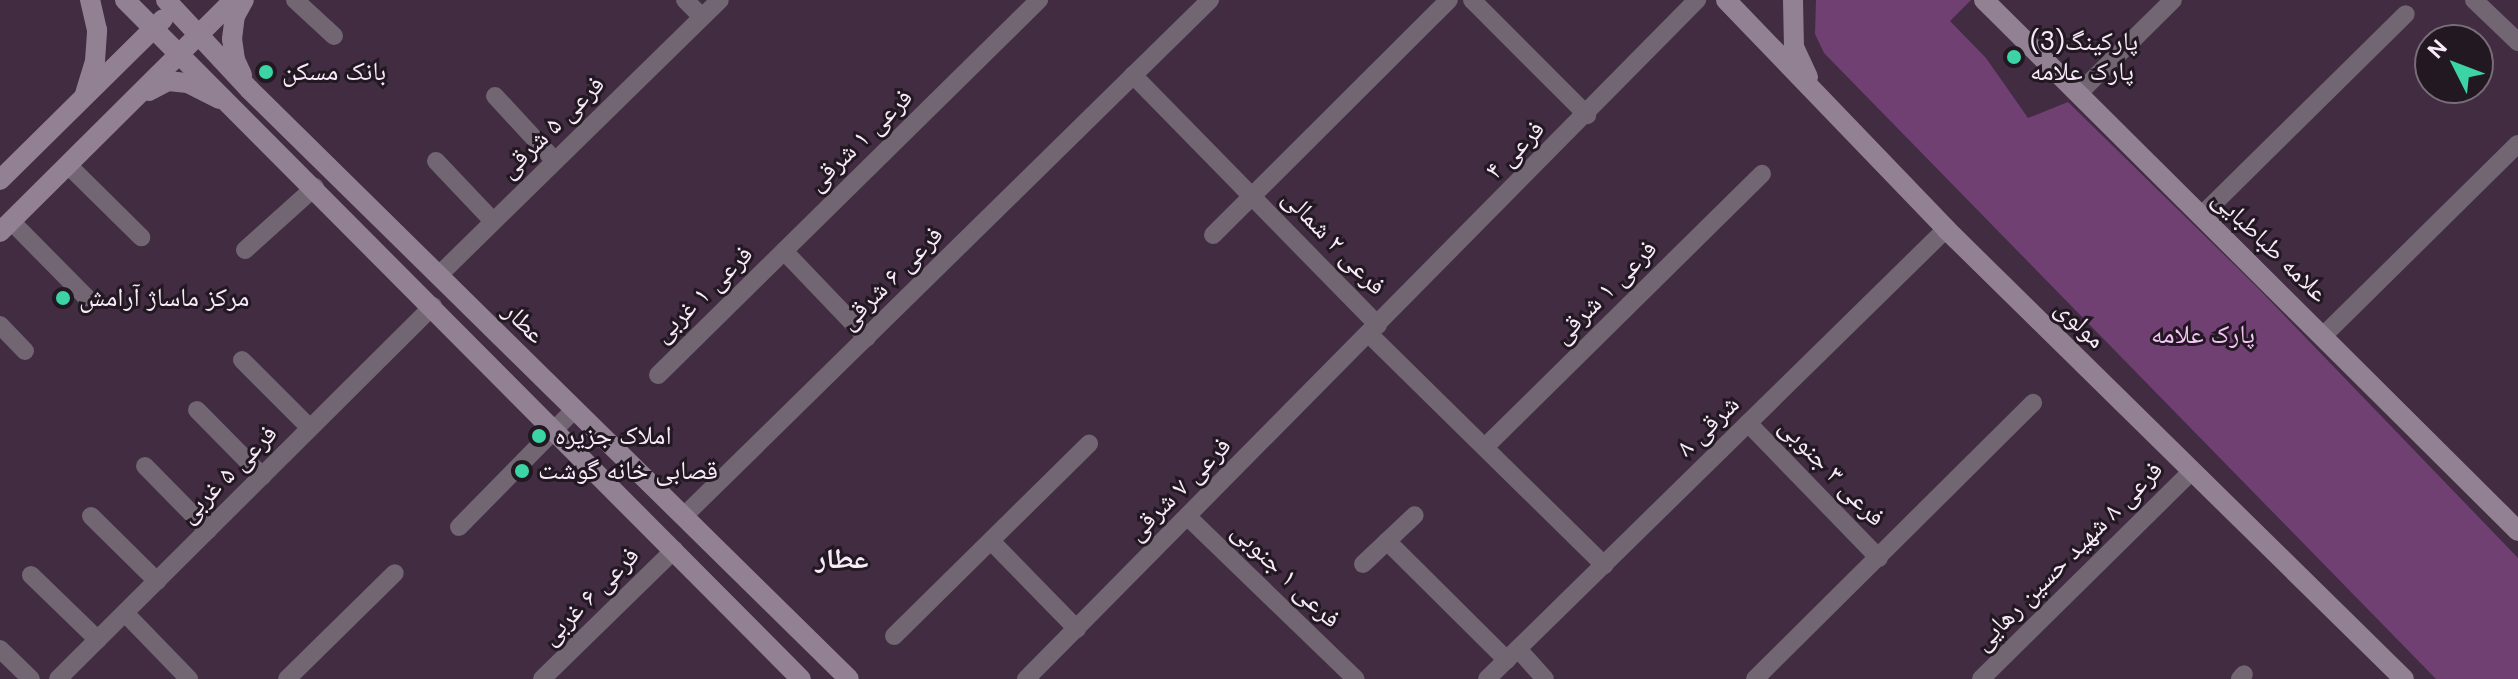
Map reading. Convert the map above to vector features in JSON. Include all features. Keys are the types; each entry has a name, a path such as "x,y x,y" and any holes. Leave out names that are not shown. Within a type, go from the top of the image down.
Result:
{"main road":[{"path":"82,101 95,61 97,30 90,0"},
{"name":"عطار","path":"125,0 315,187 801,679"},
{"path":"6,227 234,0"},
{"path":"244,0 235,16 232,39 235,60 249,89"},
{"name":"مولوی","path":"1726,0 1946,229 2404,679"},
{"path":"1793,0 1794,47 1821,98"},
{"name":"علامه طباطبایی","path":"1984,0 2518,531"},
{"path":"0,180 154,28 174,3"},
{"name":"عطار","path":"174,3 249,89 849,679"},
{"path":"138,96 168,81 188,83 236,108"},
{"path":"27,154 61,172"}],"street":[{"path":"295,0 334,36"},
{"path":"685,0 702,17"},
{"name":"فرعی ۵ شرقی","path":"439,275 720,0"},
{"name":"فرعی ۱ شرقی","path":"784,251 1039,0"},
{"name":"فرعی ۶ شرقی","path":"684,516 1210,0"},
{"path":"1213,235 1449,0"},
{"path":"1472,0 1587,115"},
{"name":"فرعی ۴","path":"1374,330 1697,0"},
{"path":"2079,93 2173,0"},
{"path":"2474,0 2518,42"},
{"path":"2202,215 2406,14"},
{"path":"1133,75 1252,195"},
{"path":"495,96 555,161"},
{"path":"2324,335 2518,144"},
{"path":"436,161 493,221"},
{"path":"61,172 141,237"},
{"name":"فرعی ۱ شرقی","path":"1485,447 1762,174"},
{"path":"245,250 315,187"},
{"name":"فرعی ۲ شمالی","path":"1252,195 1485,447 1604,565"},
{"path":"6,227 86,297"},
{"name":"۸ شرقی","path":"1487,679 1946,229"},
{"path":"784,251 867,338"},
{"name":"فرعی ۱ غربی","path":"658,375 784,251"},
{"name":"فرعی ۵ غربی","path":"58,679 433,306"},
{"path":"0,325 25,351"},
{"name":"فرعی ۷ شرقی","path":"1026,679 1374,330"},
{"path":"242,360 310,428"},
{"path":"1755,679 2033,403"},
{"path":"459,527 575,409"},
{"path":"197,410 262,476"},
{"name":"فرعی ۳ جنوبی","path":"1748,423 1879,558"},
{"path":"894,636 1089,444"},
{"path":"145,466 208,530"},
{"name":"فرعی ۸ شهید حسین رهایی","path":"1981,679 2192,471"},
{"path":"1363,564 1415,515"},
{"path":"91,516 157,581"},
{"name":"فرعی ۱ جنوبی","path":"1188,517 1348,676"},
{"path":"991,541 1077,629"},
{"path":"1387,541 1512,654 1545,679"},
{"name":"فرعی ۶ غربی","path":"542,679 674,550"},
{"path":"287,679 395,573"},
{"path":"31,575 98,640"},
{"path":"125,613 189,679"},
{"path":"0,649 31,679"}],"green space":[{"name":"پارک علامه","path":"1816,0 1971,0 1950,21 1986,58 2028,118 2068,102 2256,286 2518,558 2518,679 2436,679 1824,53 1815,34"}],"place":[{"name":"پارکینگ(3) پارک علامه","path":"2014,57"},
{"name":"بانک مسکن","path":"266,72"},
{"name":"مرکز ماساژ آرامش","path":"63,298"},
{"name":"املاک جزیره","path":"539,436"},
{"name":"قصابی خانه گوشت","path":"522,471"}],"district":[{"name":"عطار","path":"842,559"}]}
